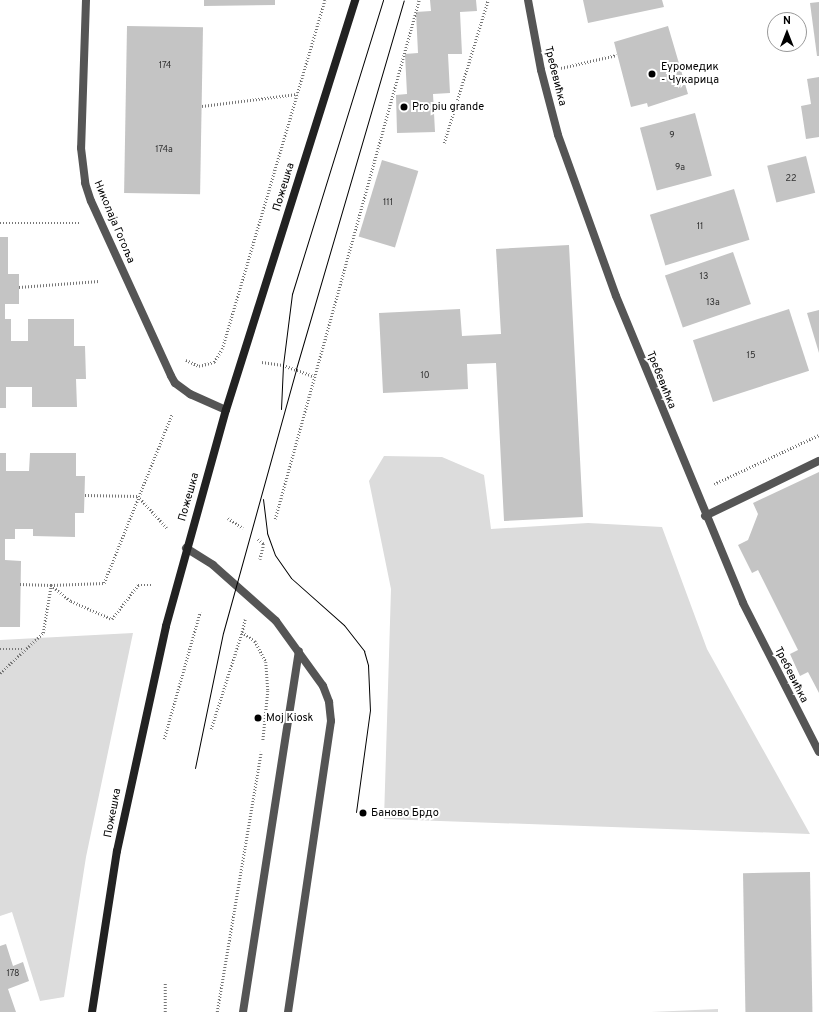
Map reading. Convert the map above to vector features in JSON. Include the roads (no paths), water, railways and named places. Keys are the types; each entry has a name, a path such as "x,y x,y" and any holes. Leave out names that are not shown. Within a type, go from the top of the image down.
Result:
{"main road":[{"name":"Пожешка","path":"92,1012 103,936 130,783 164,634 186,548 226,410 355,0"}],"street":[{"name":"Николаја Гогоља","path":"86,0 81,148 83,171 90,201 171,376 176,383 190,394 226,410"},
{"name":"Требевићка","path":"528,0 542,70 558,135 616,296 695,492 743,603 819,752"},
{"path":"705,516 819,461"},
{"path":"186,548 213,565 253,598 276,621 300,651 323,686 329,702 331,722 288,1012"},
{"path":"243,1012 300,651"}],"tram line":[{"path":"281,409 283,365 292,294 383,0"},
{"path":"195,768 223,633 296,369 404,0"},
{"path":"263,499 267,533 275,555 291,578 344,625 364,651 368,665 370,710 356,812"}],"place":[{"name":"Еуромедик - Чукарица","path":"652,74"},
{"name":"Pro piu grande","path":"404,107"},
{"name":"Moj Kiosk","path":"258,718"},
{"name":"Баново Брдо","path":"363,813"}]}
